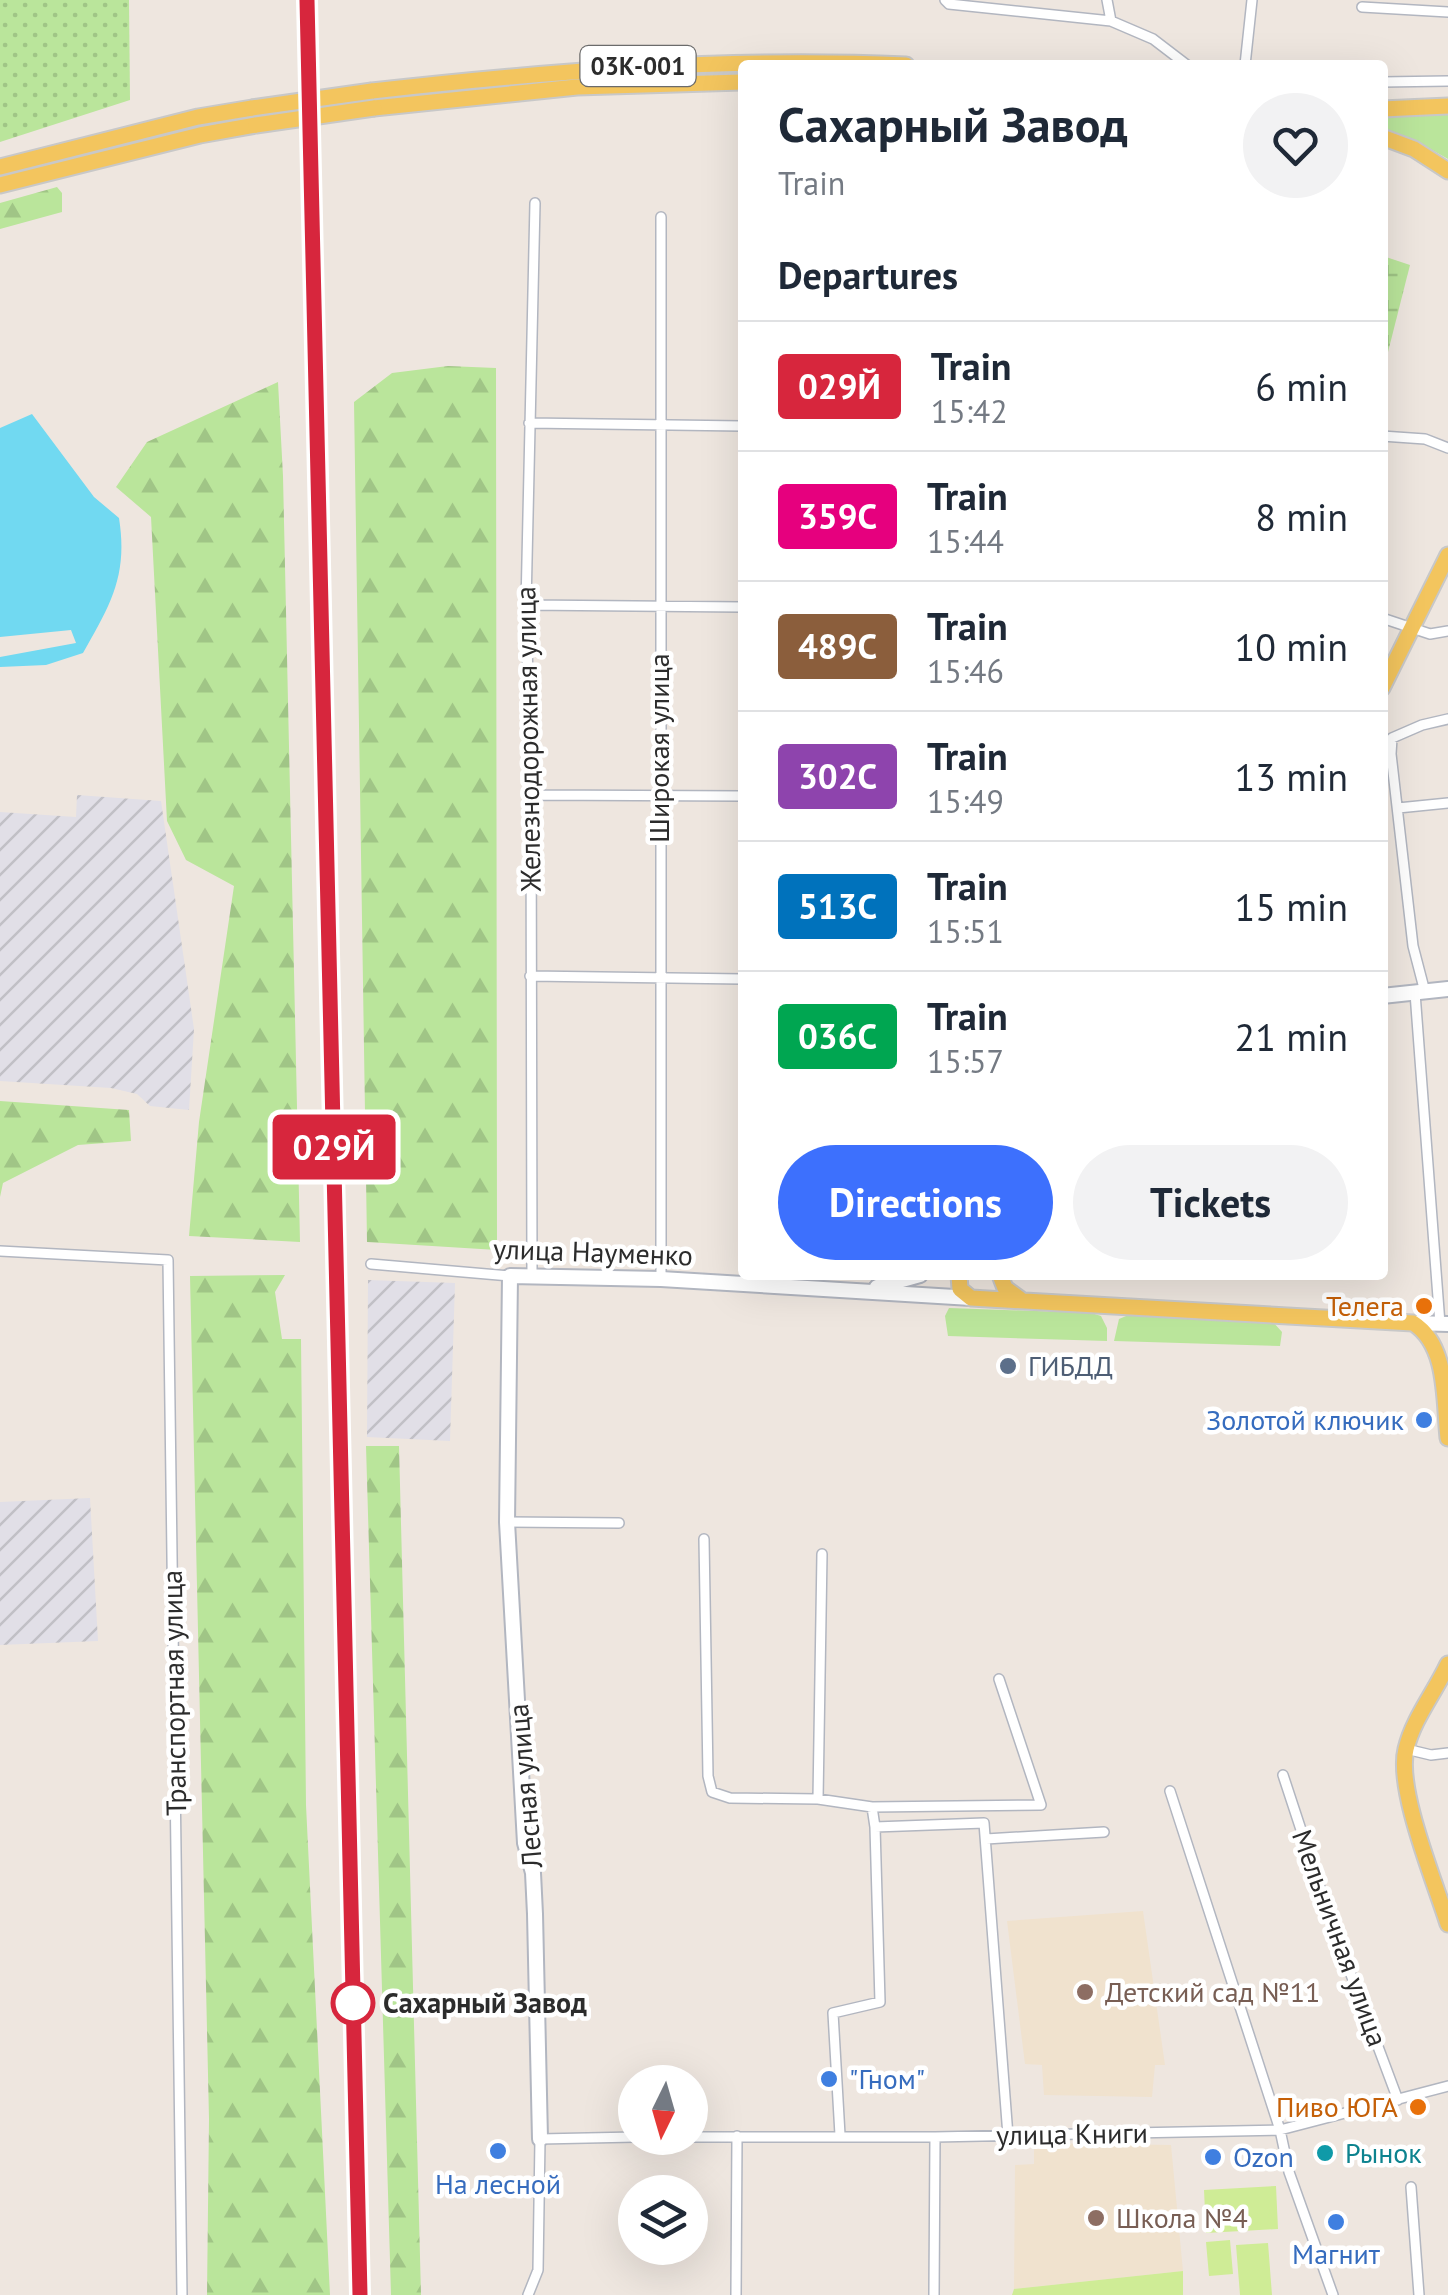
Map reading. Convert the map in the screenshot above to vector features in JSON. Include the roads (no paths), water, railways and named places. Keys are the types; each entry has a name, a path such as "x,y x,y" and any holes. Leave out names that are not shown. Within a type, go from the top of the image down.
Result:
{"main road":[{"name":"03К-001","path":"0,167 147,130 636,66 738,64"},
{"name":"03К-001","path":"373,100 738,82"},
{"path":"1388,109 1448,106"},
{"name":"03К-001","path":"0,185 184,139 254,116"},
{"path":"1388,139 1414,149 1448,171"},
{"path":"1388,676 1448,555"},
{"path":"959,1280 960,1289 971,1298"},
{"path":"999,1283 1023,1301 1413,1324 1435,1342 1448,1438"},
{"name":"улица Науменко","path":"971,1298 999,1283"},
{"path":"1448,1664 1406,1749 1408,1793 1448,1924"}],"street":[{"path":"946,0 949,4 1110,21 1153,39 1180,60"},
{"path":"1108,0 1110,21"},
{"path":"1246,60 1252,0"},
{"path":"1362,7 1448,12"},
{"path":"1388,82 1448,80"},
{"name":"Железнодорожная улица","path":"532,1276 526,605 536,203"},
{"name":"Широкая улица","path":"660,1279 661,217"},
{"path":"530,424 738,426"},
{"path":"1388,437 1424,440 1448,448"},
{"path":"526,605 738,607"},
{"path":"1388,620 1430,634 1448,632"},
{"path":"1413,1324 1444,1324 1420,992 1391,754 1392,738 1448,719"},
{"path":"530,794 738,796"},
{"path":"1398,808 1448,802"},
{"path":"530,976 738,979"},
{"path":"1388,995 1448,989"},
{"name":"Транспортная улица","path":"0,1251 168,1260 182,2295"},
{"name":"улица Науменко","path":"371,1264 510,1276 738,1280"},
{"name":"Лесная улица","path":"510,1276 506,1522 524,1843 533,1873 540,2139 538,2270 528,2295"},
{"name":"улица Науменко","path":"789,1280 971,1298"},
{"path":"868,1290 902,1280"},
{"path":"506,1522 619,1523"},
{"path":"704,1538 708,1776 712,1792 730,1798 818,1798 872,1807 1041,1805 999,1678"},
{"path":"818,1798 822,1554"},
{"path":"1406,1749 1431,1755 1448,1753"},
{"name":"Мельничная улица","path":"1283,1775 1332,1924 1398,2100"},
{"path":"1170,1791 1280,2130 1290,2172 1333,2295"},
{"path":"840,2135 833,2013 880,2002 876,1827 872,1807"},
{"path":"876,1827 984,1822 1008,2136"},
{"path":"986,1840 1104,1832"},
{"name":"улица Книги","path":"708,2136 935,2137 1280,2130 1448,2086"},
{"path":"736,2295 737,2136"},
{"path":"934,2295 935,2137"},
{"path":"540,2139 618,2138"},
{"path":"1411,2186 1419,2295"}],"water":[{"path":"32,414 94,497 119,518 119,573 109,604 83,653 46,665 0,667 0,657 76,643 71,630 0,637 0,428"}],"railway":[{"path":"313,0 367,2295"}],"train":[{"name":"029Й","path":"307,0 360,2295"}],"place":[{"name":"Телега","path":"1424,1306"},
{"name":"ГИБДД","path":"1008,1366"},
{"name":"Золотой ключик","path":"1424,1420"},
{"name":"Детский сад №11","path":"1085,1992"},
{"name":"Сахарный Завод","path":"353,2003"},
{"name":"\"Гном\"","path":"829,2079"},
{"name":"Пиво ЮГА","path":"1418,2107"},
{"name":"На лесной","path":"498,2151"},
{"name":"Рынок","path":"1325,2153"},
{"name":"Ozon","path":"1213,2157"},
{"name":"Школа №4","path":"1096,2218"},
{"name":"Магнит","path":"1336,2222"}]}
